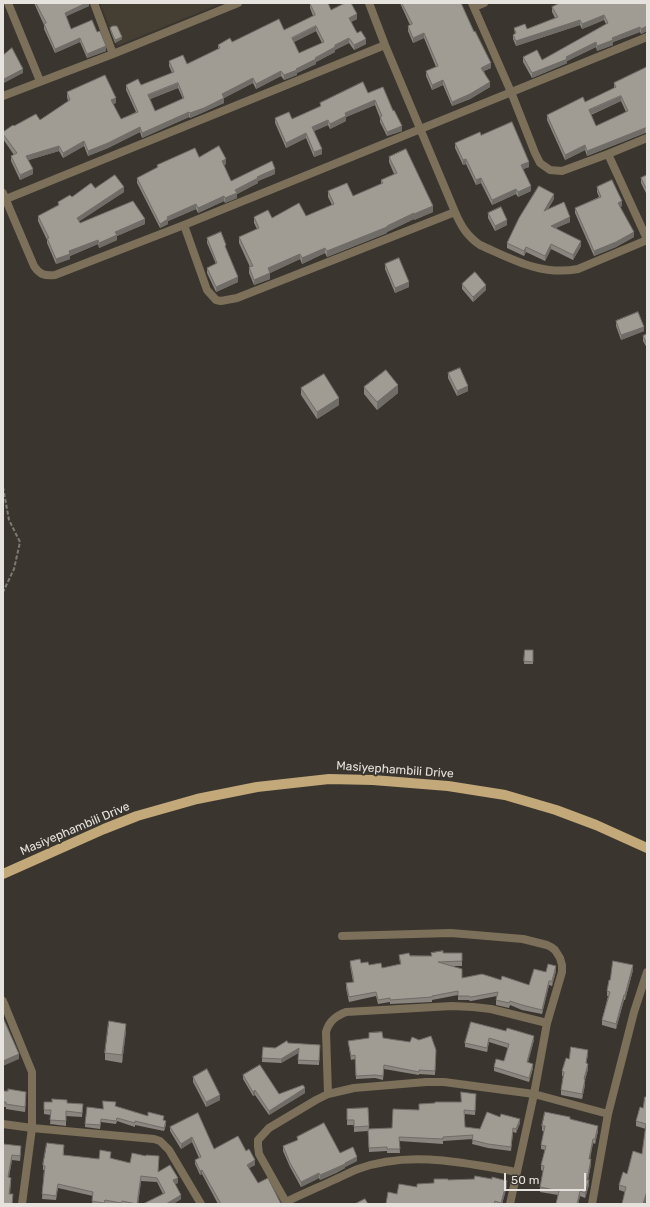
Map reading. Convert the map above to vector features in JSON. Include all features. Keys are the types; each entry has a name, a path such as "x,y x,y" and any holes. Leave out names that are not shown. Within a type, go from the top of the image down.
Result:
{"main road":[{"name":"Masiyephambili Drive","path":"3,874 137,816 197,799 257,787 329,779 373,780 448,786 505,796 556,810 596,825 647,848"}],"street":[{"path":"8,3 40,81"},
{"path":"94,3 113,54"},
{"path":"3,96 113,54 238,3"},
{"path":"369,3 385,45 461,226 466,234 476,242 535,268 568,271 578,269 647,239 608,154"},
{"path":"484,3 473,5 540,163 550,170 562,171 647,138"},
{"path":"385,45 4,196 34,266 41,274 49,276 64,273 647,37"},
{"path":"184,225 207,290 212,297 221,302 237,298 455,212"},
{"path":"342,936 451,933 523,939 547,945 555,950 560,958 562,972 547,1023 534,1094 510,1204"},
{"path":"592,1204 608,1114 634,1012 647,972"},
{"path":"3,1001 32,1072 32,1128 24,1204"},
{"path":"328,1094 326,1032 328,1026 337,1016 346,1012 452,1006 473,1007 491,1009 547,1023"},
{"path":"517,1172 459,1162 423,1159 393,1160 358,1169 286,1203 259,1154 258,1140 269,1128 328,1094 354,1088 426,1082 444,1082 534,1094 608,1114"},
{"path":"3,1124 154,1139 160,1141 169,1150 201,1204"}],"path":[{"path":"3,487 9,520 20,542 14,569 3,592"}],"shaded area":[{"path":"100,3 222,3 117,46"}],"building":[{"path":"36,3 86,3 65,13 71,29 92,20 97,32 100,31 106,46 87,54 80,38 55,49 44,24 46,23"},
{"path":"310,3 328,3 331,10 345,3 351,3 357,14 349,18 357,33 361,31 366,39 354,45 349,38 335,45 335,47 315,58 316,59 296,69 297,70 284,75 281,71 256,84 253,78 222,94 224,98 204,108 190,113 189,112 142,133 140,127 88,151 84,141 63,153 59,146 26,156 33,169 20,175 11,156 17,153 3,132 13,125 14,126 36,114 40,120 70,100 67,92 105,75 116,98 111,100 121,119 138,112 126,85 138,79 141,85 174,72 169,61 183,55 187,64 220,48 218,45 230,38 232,42 279,19 284,30 315,15","holes":["316,26 324,42 299,53 292,38","178,83 184,98 155,111 148,95"]},
{"path":"402,3 461,3 474,32 475,31 491,63 481,68 490,82 470,94 452,102 443,80 432,85 426,71 438,66 424,33 413,38 408,26 412,24"},
{"path":"560,3 647,3 647,26 641,29 640,27 612,38 613,40 597,46 596,42 566,57 567,59 565,60 532,73 523,57 537,50 542,60 608,23 604,15 582,24 580,20 516,41 513,35 516,33 514,28 525,24 527,29 558,17 552,7"},
{"path":"117,26 122,37 115,40 110,28"},
{"path":"12,48 23,69 4,79 3,53 4,54"},
{"path":"647,67 647,128 587,151 585,145 565,155 547,115 583,97 585,102 616,87 614,83","holes":["621,96 628,111 596,126 589,110"]},
{"path":"363,82 368,93 383,87 393,111 394,110 402,126 387,132 380,117 382,116 375,100 345,113 346,116 330,124 328,120 312,127 322,149 314,152 306,133 286,143 275,118 289,112 292,119 321,106 320,103"},
{"path":"512,122 529,162 521,165 531,186 518,192 516,189 492,200 481,178 476,180 466,159 463,160 455,143 480,132 481,135"},
{"path":"219,146 226,159 222,161 231,181 272,161 275,169 257,177 258,178 235,190 237,193 225,198 224,196 198,208 196,204 167,217 168,219 160,224 137,178 158,167 157,165 195,148 199,157"},
{"path":"406,149 433,206 414,213 387,227 327,251 325,248 302,258 300,254 268,268 270,273 254,280 249,267 253,266 239,237 259,228 254,217 268,210 272,218 299,203 306,216 334,204 328,191 347,183 353,196 383,183 381,180 397,173 389,157"},
{"path":"115,175 124,187 77,218 80,223 133,201 145,219 115,232 117,235 99,243 98,240 69,251 70,254 56,259 47,238 49,238 38,216 59,205 58,202 70,195 72,197 91,183 95,188"},
{"path":"647,175 647,190 641,178"},
{"path":"612,180 622,201 618,203 634,232 616,242 594,251 575,208 601,197 597,187"},
{"path":"539,186 554,194 544,211 564,202 570,217 551,226 581,241 573,255 551,244 545,256 526,247 524,251 507,243 519,218"},
{"path":"501,207 507,220 495,226 488,213"},
{"path":"221,232 226,245 225,246 238,277 216,287 207,268 217,263 207,238"},
{"path":"399,258 409,282 395,288 385,264"},
{"path":"475,272 486,285 473,297 462,284"},
{"path":"638,312 644,327 621,335 616,321"},
{"path":"647,334 647,344 643,336"},
{"path":"460,368 468,386 457,391 448,373"},
{"path":"386,370 398,385 377,402 364,387"},
{"path":"324,374 339,398 317,412 301,388"},
{"path":"525,650 533,650 533,662 524,661"},
{"path":"443,951 443,953 462,953 462,961 438,962 462,969 462,978 482,974 501,980 502,976 529,985 534,969 546,972 548,964 556,966 552,981 549,981 542,1010 510,1001 509,1003 496,1000 498,992 470,997 458,996 458,991 432,997 390,1000 390,998 378,1000 376,992 349,997 346,983 354,982 350,961 360,959 361,963 368,962 369,965 381,963 382,968 401,964 399,955 409,953 410,956 432,956 431,953"},
{"path":"613,961 633,965 616,1024 602,1020 610,992 607,991"},
{"path":"3,1020 19,1054 3,1061"},
{"path":"109,1021 126,1024 122,1055 105,1053"},
{"path":"471,1022 506,1031 507,1028 534,1036 527,1062 533,1064 529,1078 494,1067 496,1059 504,1061 509,1044 489,1038 487,1048 465,1043"},
{"path":"382,1032 383,1038 410,1042 412,1037 419,1040 431,1036 436,1050 435,1071 419,1070 419,1072 384,1065 383,1076 356,1076 355,1055 351,1056 348,1041 369,1038 369,1033"},
{"path":"287,1041 288,1043 320,1045 319,1061 298,1060 299,1048 281,1059 262,1058 263,1047 275,1048"},
{"path":"571,1047 588,1050 586,1063 588,1064 582,1094 561,1090 564,1072 562,1071 566,1058 569,1059"},
{"path":"260,1065 279,1094 303,1085 305,1088 269,1111 255,1090 253,1092 243,1075"},
{"path":"207,1069 220,1095 206,1102 193,1077"},
{"path":"8,1089 26,1092 25,1107 6,1104 6,1102 3,1102 3,1091 8,1091"},
{"path":"461,1092 476,1094 475,1111 464,1110 465,1127 480,1129 487,1112 500,1117 501,1114 520,1119 516,1129 513,1128 511,1147 472,1140 473,1135 443,1137 443,1139 399,1137 400,1149 387,1149 387,1147 369,1148 368,1129 392,1128 393,1109 419,1110 419,1104 435,1102 461,1102"},
{"path":"645,1097 647,1097 647,1191 643,1204 622,1204 626,1187 619,1185 623,1172 627,1174 633,1151 642,1154 646,1124 636,1121 640,1107 643,1108"},
{"path":"52,1099 67,1100 67,1103 83,1104 82,1113 66,1111 66,1121 50,1120 51,1110 44,1110 44,1102 52,1102"},
{"path":"103,1101 116,1102 115,1106 148,1116 148,1112 164,1116 163,1120 166,1121 164,1128 117,1118 116,1121 101,1119 100,1125 85,1124 87,1107 103,1109"},
{"path":"368,1108 369,1126 354,1127 354,1120 347,1120 347,1109"},
{"path":"545,1112 570,1117 570,1119 598,1126 595,1139 593,1139 589,1159 591,1159 587,1180 589,1180 585,1193 580,1191 577,1204 556,1204 559,1191 540,1187 544,1166 541,1165 546,1146 541,1145 545,1126 542,1126"},
{"path":"198,1113 214,1149 238,1136 246,1151 249,1149 255,1160 247,1165 258,1183 268,1178 281,1204 221,1204 202,1170 200,1171 195,1160 201,1157 192,1137 181,1144 170,1127"},
{"path":"324,1123 340,1153 353,1147 357,1157 345,1164 320,1175 319,1173 301,1182 290,1163 283,1146 298,1140 297,1137"},
{"path":"47,1143 64,1145 63,1155 99,1159 100,1150 111,1152 110,1158 130,1163 132,1153 146,1156 159,1156 158,1172 170,1165 178,1178 173,1180 181,1195 166,1204 143,1204 165,1193 157,1178 141,1176 137,1204 122,1201 121,1203 105,1200 104,1203 92,1201 93,1192 58,1184 56,1196 42,1194 45,1166 43,1165"},
{"path":"3,1144 21,1146 20,1156 12,1155 8,1177 11,1178 9,1194 13,1194 12,1204 3,1204"},
{"path":"475,1176 492,1179 492,1177 507,1181 501,1203 495,1201 494,1204 386,1204 388,1192 397,1194 399,1184 417,1187 417,1184 434,1183 434,1179 474,1179"},
{"path":"365,1199 368,1204 355,1204"}]}
